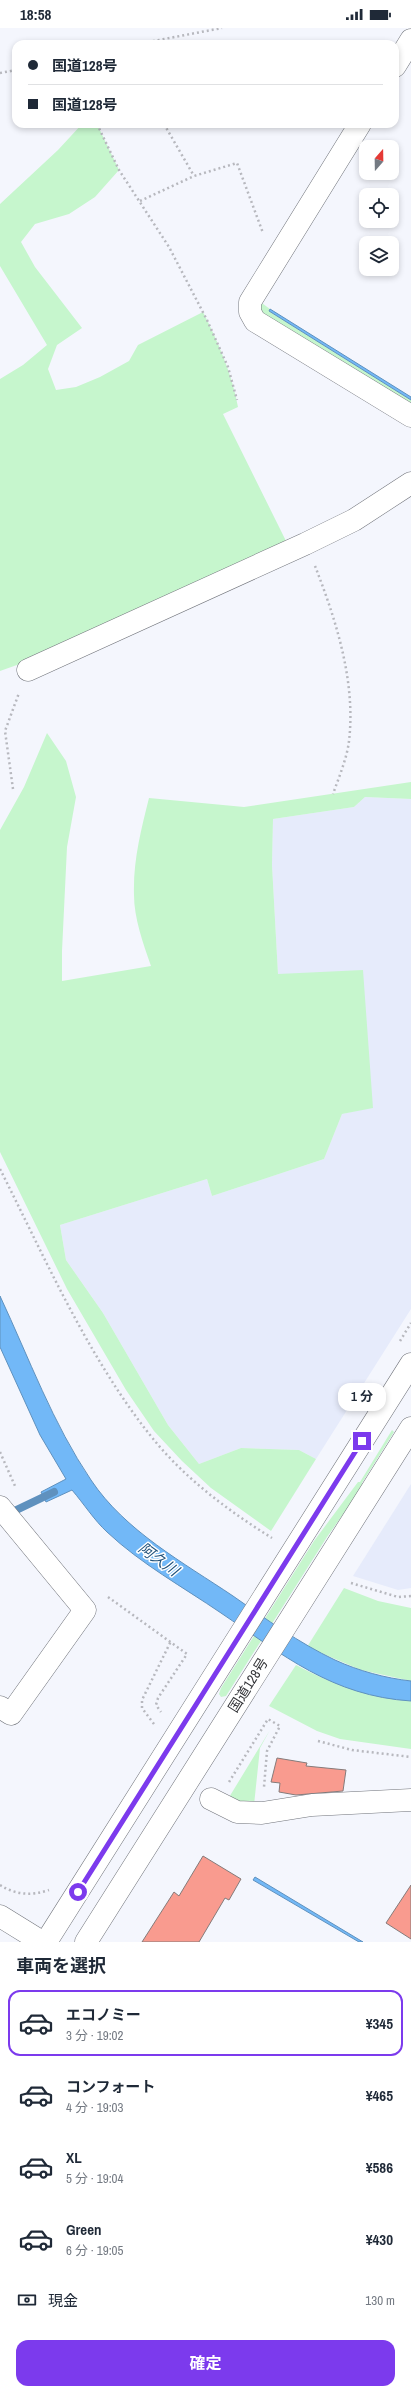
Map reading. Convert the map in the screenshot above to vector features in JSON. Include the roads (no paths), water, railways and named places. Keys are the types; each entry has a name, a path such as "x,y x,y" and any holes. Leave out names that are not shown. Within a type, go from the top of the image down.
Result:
{"main road":[{"path":"399,60 411,40"},
{"path":"358,128 250,302 252,317 411,416"},
{"path":"28,670 305,544 354,520 411,483"},
{"path":"46,1942 411,1364"},
{"name":"国道128号","path":"86,1942 411,1428"},
{"path":"0,1507 85,1610 11,1714 0,1707"},
{"path":"211,1800 237,1812 262,1813 312,1805 411,1800"},
{"path":"0,1916 42,1942"}],"water":[{"path":"270,309 411,397 411,400 269,311"},
{"name":"阿久川","path":"0,1296 53,1414 77,1459 105,1498 121,1515 156,1545 309,1646 353,1668 382,1676 411,1681 411,1701 383,1698 357,1691 310,1671 288,1658 207,1603 162,1575 120,1544 93,1517 72,1490 46,1502 41,1492 66,1479 40,1435 0,1347"},
{"path":"255,1877 363,1942 359,1942 253,1880"}],"waterway":[{"path":"8,1514 54,1492"}]}
